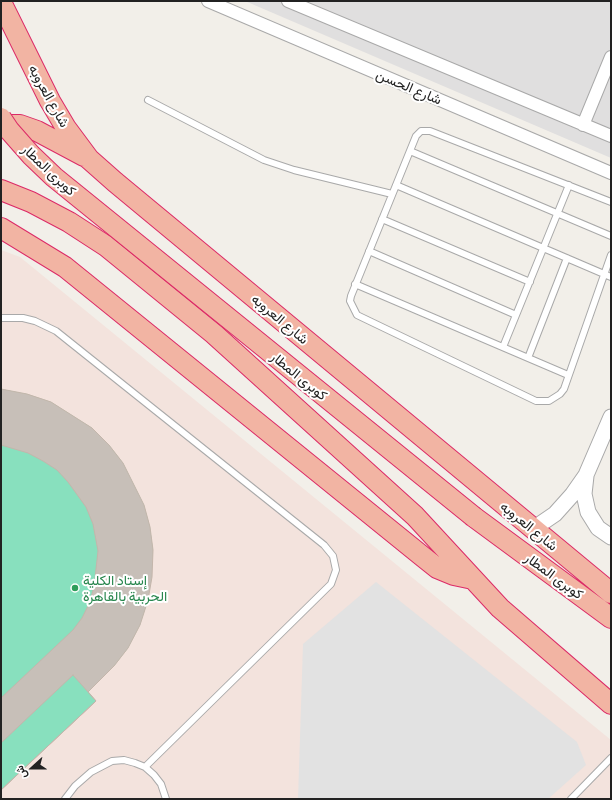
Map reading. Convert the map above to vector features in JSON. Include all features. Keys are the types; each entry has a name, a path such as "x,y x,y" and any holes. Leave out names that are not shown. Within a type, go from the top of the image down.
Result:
{"highway":[{"name":"شارع العروبه","path":"1,2 50,101 66,128 89,159 121,188 611,593"},
{"name":"كوبرى المطار","path":"1,118 31,156 54,177 474,517 611,618"},
{"path":"1,125 20,125 37,131 89,159"},
{"name":"كوبرى المطار","path":"1,190 31,202 70,222 106,246 214,334 415,516 473,579"},
{"path":"1,228 65,267 437,568 454,576 473,579 500,608 611,704"}],"street":[{"name":"شارع الحسن","path":"208,1 611,173"},
{"path":"288,1 611,136"},
{"path":"583,125 611,57"},
{"path":"533,529 564,504 586,475 611,417"},
{"path":"586,475 584,494 588,512 598,528 611,538"}],"lane":[{"path":"148,100 264,160 294,170 392,194"},
{"path":"611,202 430,130 425,130 418,133 410,151 350,301 356,315 536,401 549,401 555,398 564,389 611,255"},
{"path":"410,151 611,236"},
{"path":"396,185 611,277"},
{"path":"503,347 569,185"},
{"path":"382,219 530,282"},
{"path":"369,251 516,315"},
{"path":"528,358 567,258"},
{"path":"356,284 568,375"},
{"path":"1,318 23,318 35,321 56,331 324,545 330,550 336,563 334,577 326,589 145,767"},
{"path":"571,799 611,758"},
{"path":"65,799 82,778 112,761 135,762 145,767 161,784 166,799"}],"shaded area":[{"path":"245,1 611,1 611,158"},
{"path":"1,250 20,257 611,740 611,799 1,799"},
{"path":"376,582 577,742 586,765 548,799 298,799 303,644"}],"green space":[{"name":"إستاد الكلية الحربية بالقاهرة","path":"1,389 27,394 51,402 92,428 109,445 123,463 144,505 150,527 153,550 148,600 140,625 128,648 114,666 88,691 96,701 1,790"}],"building":[{"path":"1,389 27,394 51,402 92,428 109,445 123,463 144,505 150,527 153,550 152,577 148,600 140,625 128,648 114,666 88,692 96,701 1,790 1,698 73,630 82,618 89,604 94,587 98,551 93,524 86,507 68,482 57,470 43,461 28,453 1,445"},
{"path":"73,675 96,701 1,790 1,743"}],"place":[{"name":"إستاد الكلية الحربية بالقاهرة","path":"75,588"}]}
